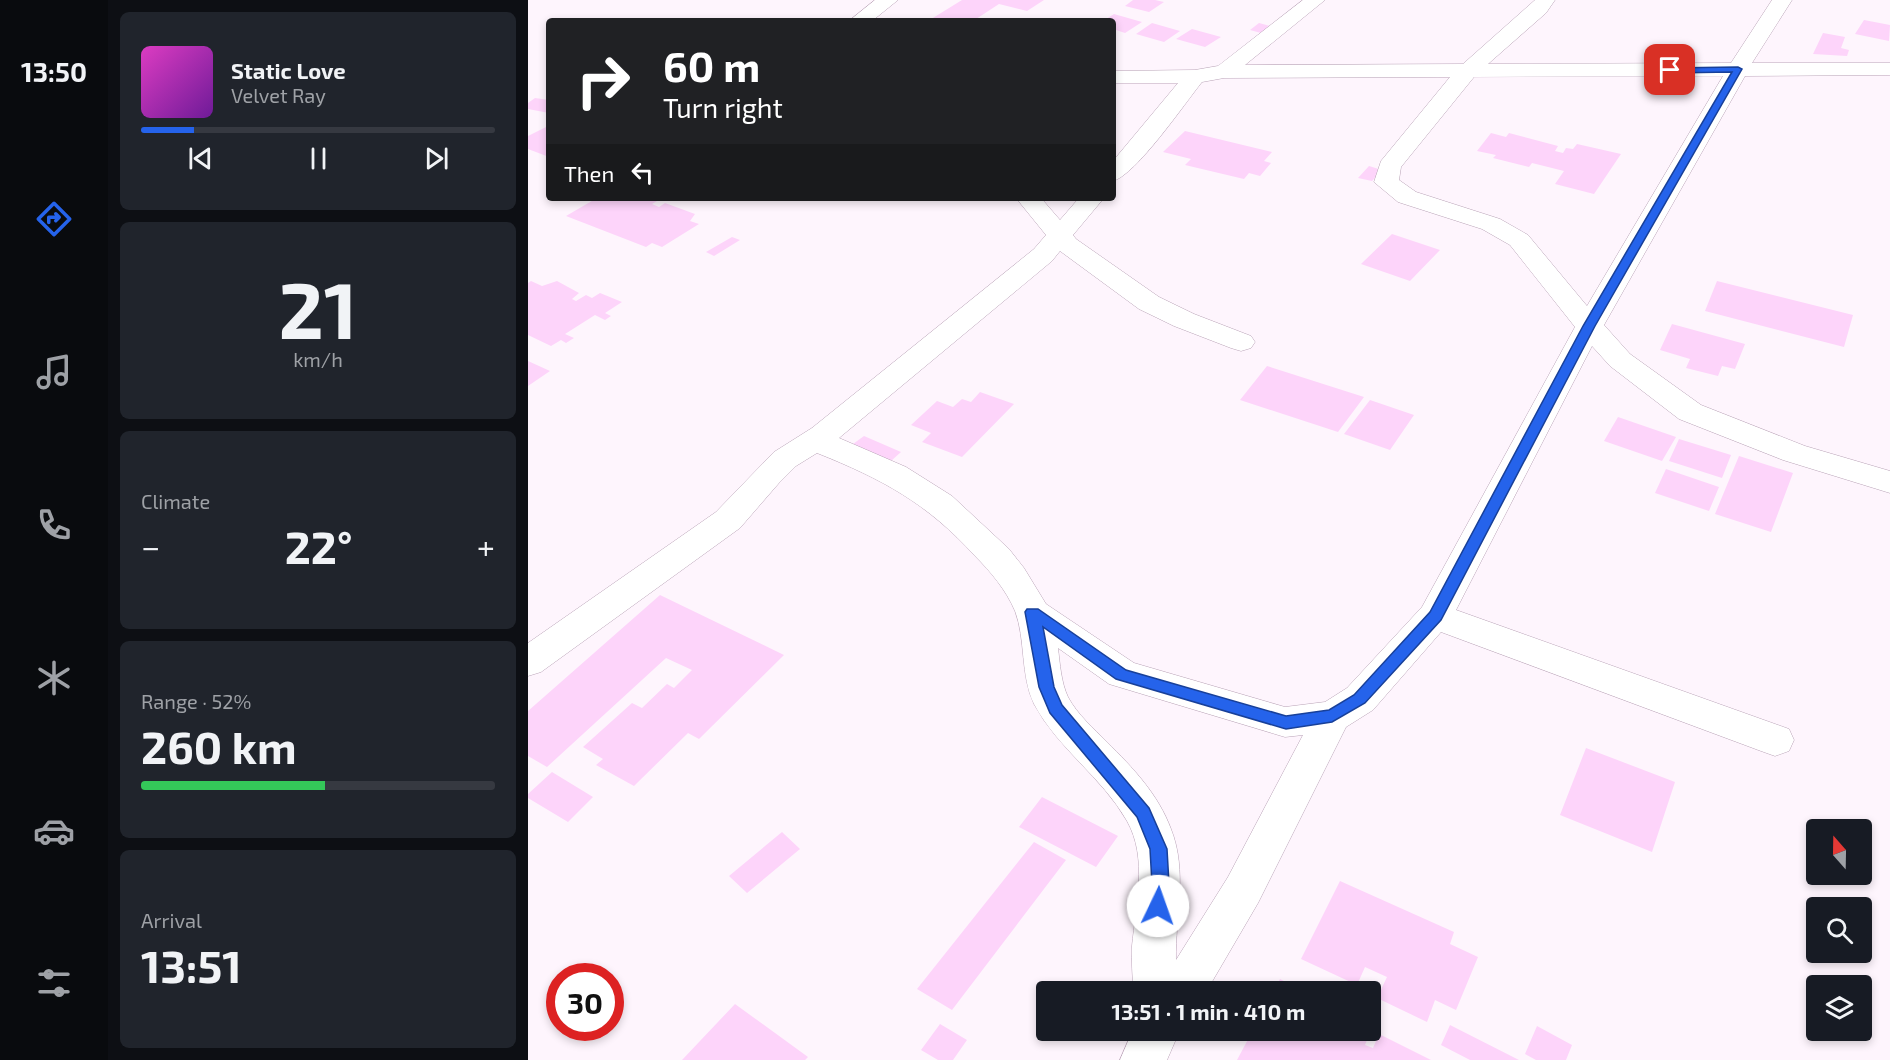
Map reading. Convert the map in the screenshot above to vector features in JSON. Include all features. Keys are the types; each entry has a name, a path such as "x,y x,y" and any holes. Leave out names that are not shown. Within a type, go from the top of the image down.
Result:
{"street":[{"path":"863,18 888,0"},
{"path":"1224,72 1314,0"},
{"path":"1545,0 1539,9 1466,73 1389,166 1386,182 1407,197 1491,225 1519,240 1589,326 1620,360 1690,412 1794,453 1890,482"},
{"path":"1032,612 1122,675 1286,722 1332,716 1360,699 1436,616 1589,326 1738,69 1782,0"},
{"path":"1116,77 1195,76 1224,72 1466,73 1890,69"},
{"path":"1116,171 1132,155 1195,76"},
{"path":"1030,201 1058,236 1149,303 1184,320 1241,342"},
{"path":"528,662 728,520 785,459 815,440 1043,255 1089,201"},
{"path":"815,440 874,465 926,493 950,512 1011,574 1032,612 1047,687 1055,708 1143,813 1158,849 1161,884 1154,948 1154,981"},
{"path":"1436,616 1775,740"},
{"path":"1188,981 1243,890 1332,716"}],"building":[{"path":"962,0 1044,0 1027,11 999,4 978,18 933,18"},
{"path":"1133,0 1164,2 1149,12 1125,6"},
{"path":"1114,14 1142,22 1125,33 1116,30 1116,18 1108,18"},
{"path":"1864,20 1890,25 1889,41 1855,34"},
{"path":"1152,23 1180,31 1164,42 1136,34"},
{"path":"1259,23 1270,26 1261,33 1250,30"},
{"path":"1192,29 1221,37 1205,47 1176,39"},
{"path":"1823,33 1845,37 1841,48 1849,50 1847,56 1813,54"},
{"path":"535,98 546,100 546,112 528,109 528,103"},
{"path":"546,127 546,156 528,149 528,136"},
{"path":"1185,131 1272,152 1264,161 1271,163 1260,176 1249,173 1244,179 1185,165 1191,159 1163,152"},
{"path":"1491,133 1506,137 1509,133 1558,146 1555,151 1563,153 1566,148 1573,149 1577,144 1621,154 1594,194 1555,184 1564,171 1532,163 1529,167 1493,158 1496,155 1477,151"},
{"path":"1369,166 1382,170 1372,181 1358,178"},
{"path":"592,201 657,201 652,204 659,207 665,203 695,214 690,221 699,224 662,247 652,243 646,247 566,216"},
{"path":"1392,234 1440,250 1410,281 1361,264"},
{"path":"732,237 740,240 714,256 706,252"},
{"path":"531,281 542,286 557,281 579,293 572,299 576,301 586,295 592,298 600,293 622,302 605,313 611,316 605,320 595,315 565,334 574,338 566,343 561,340 551,346 528,335 528,283"},
{"path":"1717,281 1853,315 1844,347 1705,311"},
{"path":"1672,324 1745,344 1735,369 1722,366 1718,376 1686,368 1690,359 1660,350"},
{"path":"528,361 550,371 528,386"},
{"path":"1267,366 1364,397 1338,432 1240,400"},
{"path":"980,392 1014,404 962,457 922,442 931,433 911,425 937,401 953,407 962,399 971,402"},
{"path":"1370,400 1414,415 1390,450 1344,434"},
{"path":"1618,417 1676,437 1662,461 1604,441"},
{"path":"864,436 901,452 891,461 853,444"},
{"path":"1679,439 1731,455 1722,478 1669,461"},
{"path":"1739,456 1793,473 1771,532 1715,514"},
{"path":"1666,469 1719,487 1709,511 1655,493"},
{"path":"660,595 784,655 699,739 688,733 634,786 596,765 603,759 583,747 632,703 642,708 667,684 674,688 692,670 666,658 547,767 528,756 528,711"},
{"path":"1586,748 1675,782 1652,852 1560,815"},
{"path":"552,772 593,797 568,822 528,798 528,794"},
{"path":"1042,797 1118,836 1096,867 1019,827"},
{"path":"782,832 800,849 747,893 729,876"},
{"path":"1034,842 1066,860 952,1010 917,989"},
{"path":"1340,881 1454,932 1450,944 1478,957 1456,1010 1435,1000 1427,1022 1381,1000 1381,990 1387,977 1365,967 1359,981 1348,981 1301,959"},
{"path":"735,1004 808,1057 805,1060 682,1060"},
{"path":"940,1024 967,1040 953,1060 938,1060 921,1050"},
{"path":"1450,1025 1519,1060 1470,1060 1441,1045"},
{"path":"1537,1026 1572,1045 1566,1060 1536,1060 1525,1054"},
{"path":"1381,1035 1431,1060 1237,1060 1247,1041 1367,1041 1365,1045 1373,1048 1376,1041 1381,1041"}],"route":[{"path":"1158,906 1161,884 1158,849 1143,813 1055,708 1047,687 1032,612 1122,675 1286,722 1332,716 1360,699 1436,616 1589,326 1738,69 1670,70"}]}
